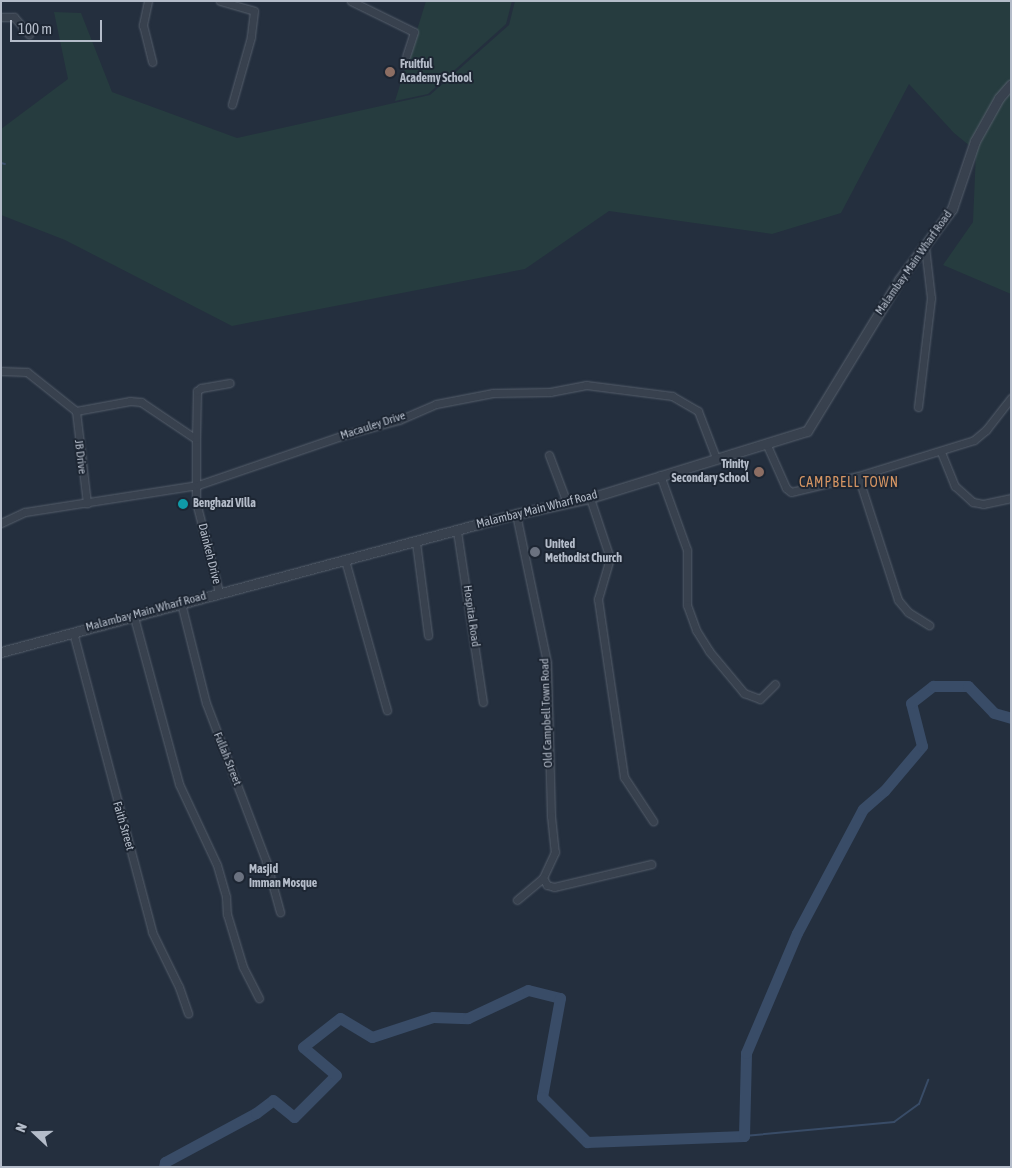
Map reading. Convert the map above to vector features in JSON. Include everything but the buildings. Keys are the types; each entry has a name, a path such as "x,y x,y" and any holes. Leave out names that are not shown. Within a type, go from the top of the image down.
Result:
{"street":[{"path":"148,1 142,25 152,62"},
{"path":"220,1 254,12 252,37 232,104"},
{"path":"351,1 414,32 406,56"},
{"path":"1,17 14,17 28,34"},
{"name":"Malambay Main Wharf Road","path":"1,652 134,617 219,592 416,542 516,514 590,498 810,429 899,280 952,209 963,172 993,109 1011,84"},
{"path":"918,407 930,298 925,247"},
{"path":"1,370 27,372 76,411 134,400 196,438"},
{"name":"Dainkeh Drive","path":"219,592 196,502 198,485 197,391 200,388 230,383"},
{"name":"Macauley Drive","path":"1,523 26,512 198,485 347,434 399,420 436,404 492,393 559,391 586,385 655,392 680,399 698,411 705,422 716,458"},
{"path":"766,443 786,488 791,492 858,476 941,452 979,436 1011,398"},
{"name":"JB Drive","path":"76,411 87,503"},
{"path":"941,452 955,486 973,502 983,504 1011,498"},
{"path":"549,455 567,503"},
{"path":"660,475 687,550 687,605 696,630 709,652 744,693 760,699 775,684"},
{"path":"858,476 898,600 908,612 929,625"},
{"path":"590,498 610,558 598,599 624,777 653,821"},
{"name":"Old Campbell Town Road","path":"516,514 547,663 551,816 555,852 543,878 516,900"},
{"name":"Hospital Road","path":"457,531 483,702"},
{"path":"416,542 428,635"},
{"path":"345,560 387,710"},
{"name":"Fullah Street","path":"181,603 206,703 266,861 280,912"},
{"path":"134,617 179,784 217,865 226,896 227,914 243,967 259,998"},
{"name":"Faith Street","path":"73,632 152,932 179,987 188,1013"},
{"path":"543,878 550,886 568,885 651,864"}],"green space":[{"path":"426,1 512,1 506,24 428,94 395,101"},
{"path":"515,1 1011,1 1011,294 943,265 973,222 976,151 954,133 909,84 841,213 772,234 609,211 525,269 232,326 65,240 1,215 1,129 68,79 54,12 81,13 112,92 237,138 430,95 509,25"}],"waterway":[{"path":"1,163 5,164"},
{"path":"164,1167 165,1162 256,1113 273,1100 294,1117 336,1075 303,1047 340,1018 372,1037 433,1017 468,1018 528,990 560,998 542,1097 587,1142 744,1136 746,1053 797,933 863,809 884,791 922,746 911,703 933,686 968,686 994,713 1011,718"},
{"path":"744,1136 894,1122 919,1104 928,1080"}],"place":[{"name":"Fruitful Academy School","path":"390,72"},
{"name":"Trinity Secondary School","path":"759,472"},
{"name":"Benghazi Villa","path":"183,504"},
{"name":"United Methodist Church","path":"535,552"},
{"name":"Masjid Imman Mosque","path":"239,877"}],"district":[{"name":"CAMPBELL TOWN","path":"849,482"}]}
